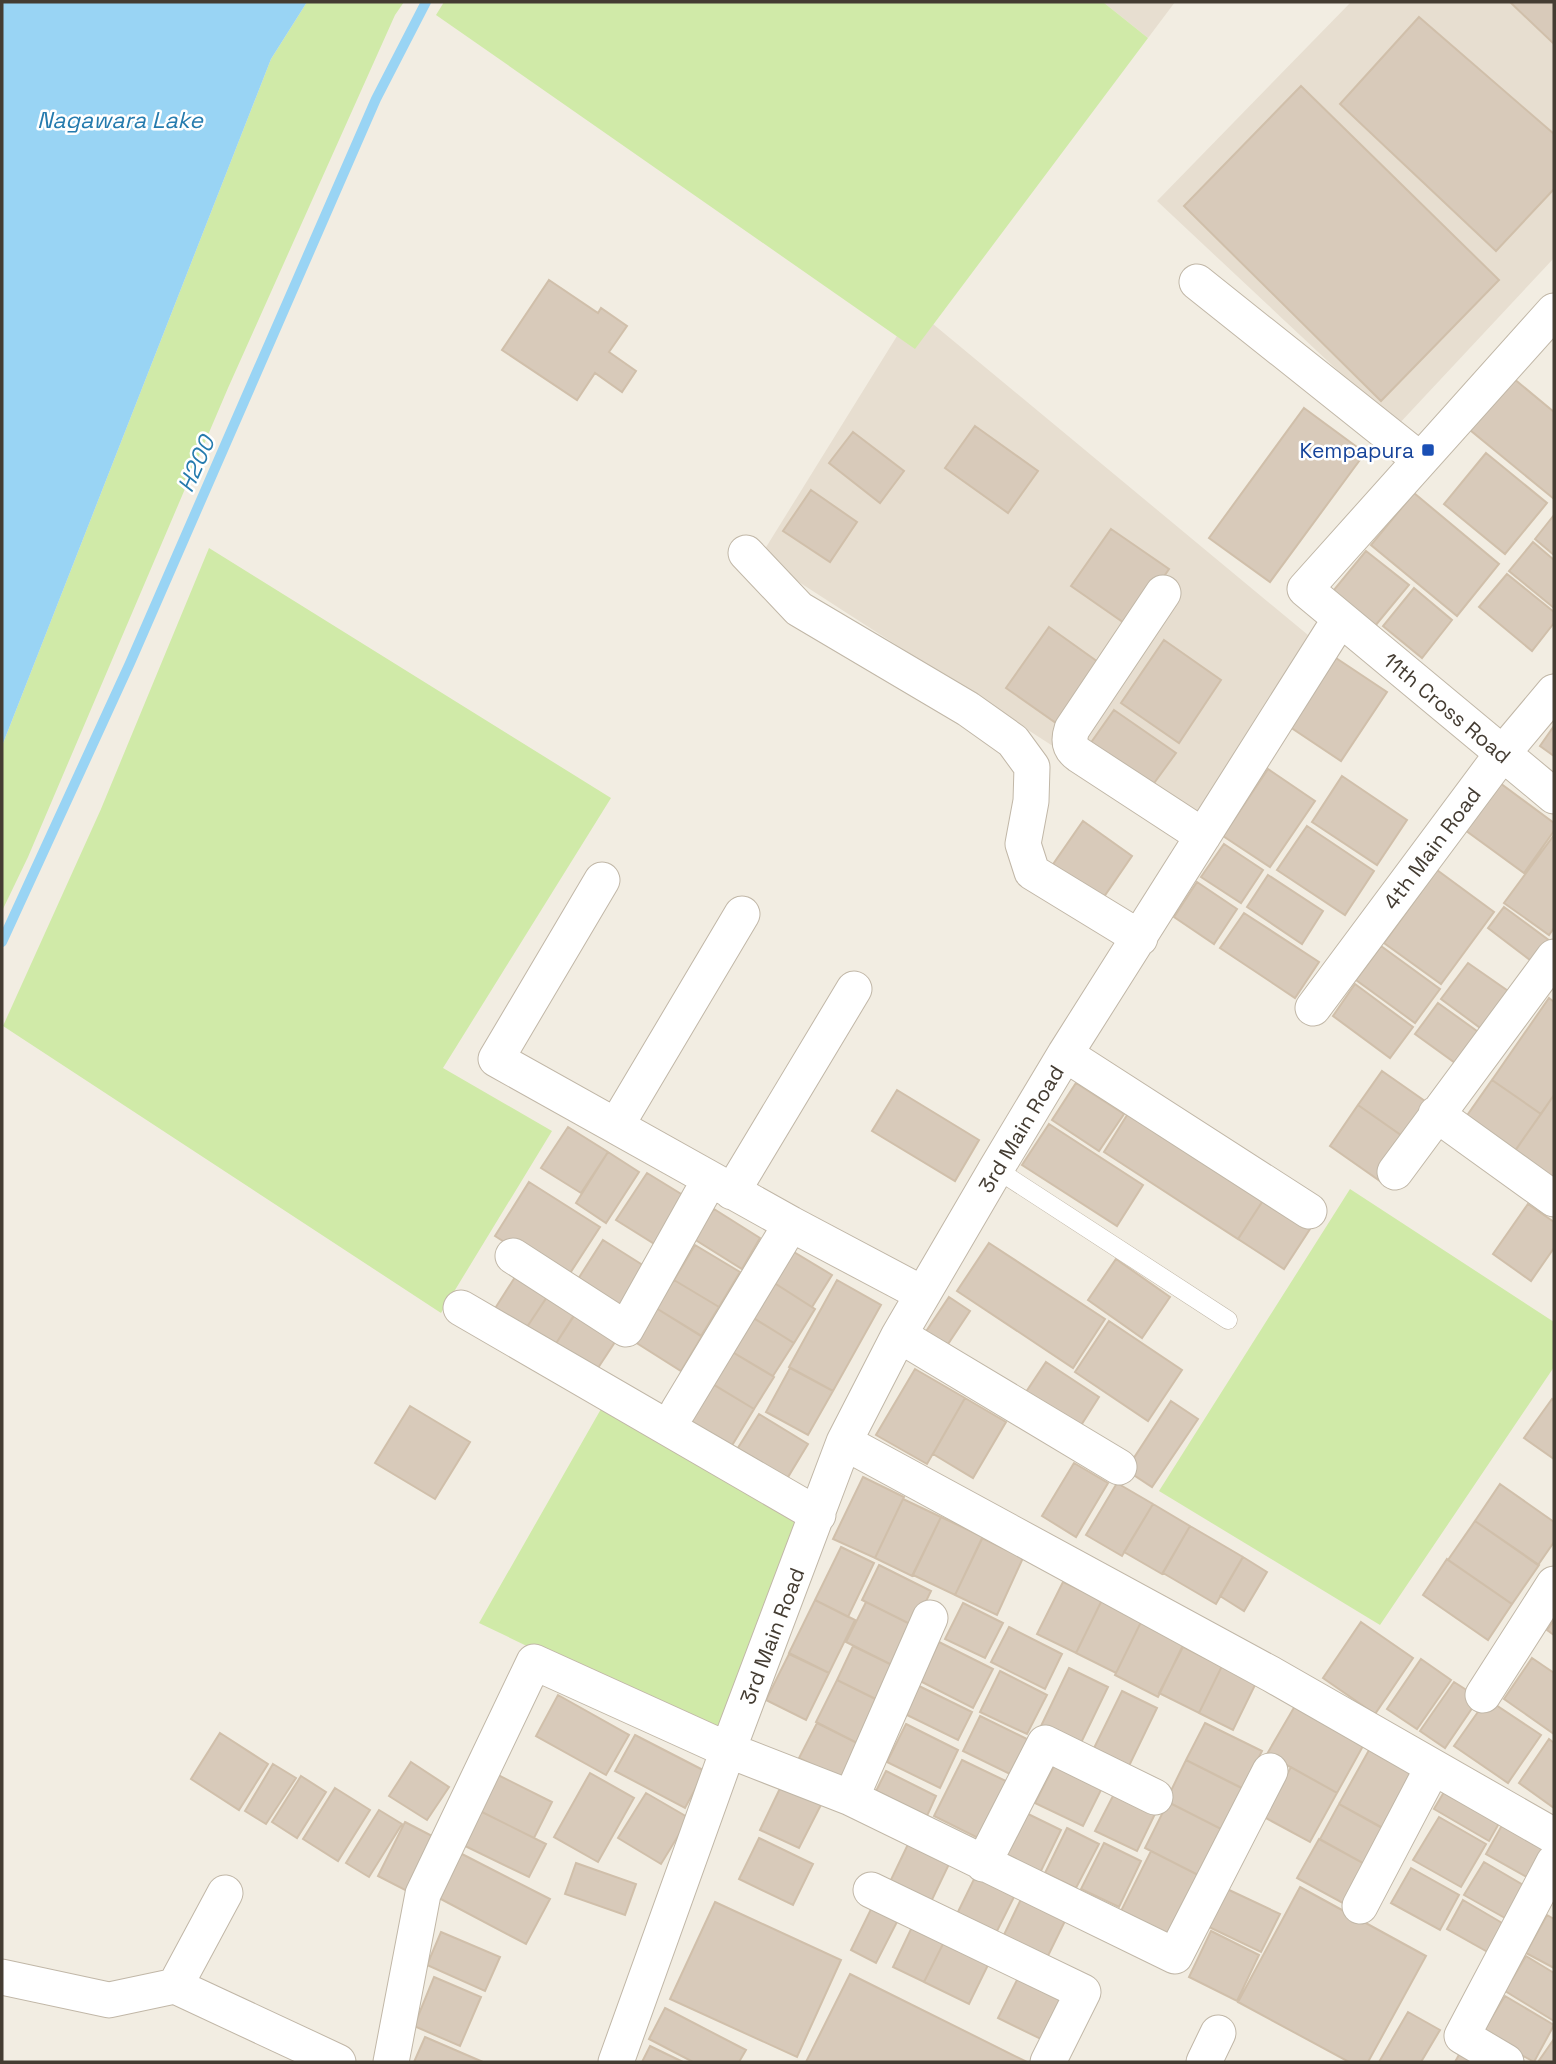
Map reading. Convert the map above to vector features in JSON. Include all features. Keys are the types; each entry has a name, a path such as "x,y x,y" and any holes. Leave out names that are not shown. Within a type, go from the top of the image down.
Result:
{"street":[{"path":"1197,282 1419,459"},
{"path":"1340,619 1305,589 1554,311"},
{"path":"746,553 799,609 968,709 1013,741 1032,767 1031,801 1023,844 1031,872 1140,938"},
{"path":"1163,593 1072,729 1070,744 1072,750 1079,755 1203,836"},
{"name":"11th Cross Road","path":"1340,619 1554,796"},
{"name":"3rd Main Road","path":"616,2062 728,1750 844,1442 899,1335 1065,1054 1340,619"},
{"name":"4th Main Road","path":"1314,1008 1502,754 1554,692"},
{"path":"602,880 496,1059 791,1224 923,1294"},
{"path":"616,1126 742,914"},
{"path":"1395,1172 1436,1114 1551,968"},
{"path":"513,1256 626,1329 854,989"},
{"path":"1065,1054 1309,1211"},
{"path":"1436,1114 1554,1199"},
{"path":"678,1411 791,1224"},
{"path":"461,1308 818,1515"},
{"path":"899,1335 1119,1467"},
{"path":"844,1442 1271,1674 1554,1836"},
{"path":"1483,1695 1554,1584"},
{"path":"851,1798 930,1618"},
{"path":"391,2062 423,1894 534,1662 728,1750 851,1798 1175,1956 1270,1771"},
{"path":"983,1864 1045,1744 1155,1797"},
{"path":"1360,1906 1433,1767"},
{"path":"1506,2062 1462,2036 1554,1862"},
{"path":"871,1889 1083,1992 1048,2062"},
{"path":"175,1986 225,1893"},
{"path":"2,1978 109,2000 175,1986 338,2062"}],"lane":[{"path":"996,1169 1228,1320"}],"shaded area":[{"path":"1103,2 1175,2 1148,38"},
{"path":"1351,2 1554,2 1554,258 1397,426 1157,201"},
{"path":"933,324 1308,635 1186,832 760,557 897,336 915,348"}],"green space":[{"path":"307,2 404,2 395,15 228,388 28,857 2,911 2,746 271,59"},
{"path":"444,2 1103,2 1148,38 915,349 436,15"},
{"path":"209,548 611,798 443,1068 552,1131 441,1313 3,1026 101,809"},
{"path":"1350,1189 1554,1322 1554,1367 1380,1625 1159,1491"},
{"path":"601,1409 805,1518 719,1738 479,1623"}],"water":[{"name":"Nagawara Lake","path":"2,2 307,2 271,59 2,746"}],"building":[{"path":"1510,2 1554,2 1554,44"},
{"path":"1419,17 1554,134 1554,189 1496,251 1340,104"},
{"path":"1301,86 1499,280 1381,401 1184,206"},
{"path":"549,280 598,313 601,308 627,326 609,352 636,371 622,392 595,373 577,400 502,350"},
{"path":"1513,378 1554,412 1554,499 1470,430"},
{"path":"1304,408 1365,453 1270,582 1209,538"},
{"path":"975,426 1038,471 1008,513 945,468"},
{"path":"853,432 904,471 880,503 829,463"},
{"path":"1486,453 1547,503 1505,554 1444,504"},
{"path":"811,490 857,522 830,562 783,531"},
{"path":"1414,493 1499,564 1457,616 1371,545"},
{"path":"1554,515 1554,555 1535,539"},
{"path":"1111,529 1169,569 1130,627 1071,586"},
{"path":"1533,542 1554,560 1554,608 1509,571"},
{"path":"1366,551 1409,585 1375,626 1333,591"},
{"path":"1507,574 1554,612 1554,623 1532,651 1479,607"},
{"path":"1414,588 1452,620 1422,658 1383,626"},
{"path":"1049,627 1098,662 1056,723 1006,688"},
{"path":"1164,640 1221,680 1179,743 1121,703"},
{"path":"1336,658 1387,692 1341,761 1290,727"},
{"path":"1114,710 1176,753 1152,786 1090,744"},
{"path":"1554,726 1554,756 1540,746"},
{"path":"1268,769 1315,801 1270,867 1223,836"},
{"path":"1342,776 1407,820 1377,865 1312,822"},
{"path":"1500,783 1554,823 1554,831 1524,873 1465,830"},
{"path":"1083,821 1132,856 1099,904 1049,870"},
{"path":"1307,826 1374,871 1345,915 1277,870"},
{"path":"1554,835 1554,928 1549,935 1504,903"},
{"path":"1224,844 1263,870 1241,903 1201,877"},
{"path":"1437,870 1494,912 1441,984 1384,943"},
{"path":"1268,875 1323,911 1302,944 1247,907"},
{"path":"1197,882 1237,909 1214,944 1174,917"},
{"path":"1504,907 1550,941 1534,963 1488,928"},
{"path":"1244,913 1319,962 1295,998 1220,948"},
{"path":"1381,946 1440,989 1415,1023 1356,980"},
{"path":"1468,963 1511,993 1483,1030 1441,999"},
{"path":"1355,984 1413,1027 1390,1058 1333,1016"},
{"path":"1549,998 1554,1002 1554,1095 1541,1114 1492,1080"},
{"path":"1438,1003 1481,1034 1458,1065 1415,1034"},
{"path":"1382,1071 1432,1106 1408,1140 1358,1105"},
{"path":"1492,1080 1541,1114 1510,1158 1461,1124"},
{"path":"1076,1083 1124,1114 1099,1151 1052,1120"},
{"path":"897,1090 979,1140 955,1181 872,1131"},
{"path":"1554,1095 1554,1175 1548,1184 1510,1158"},
{"path":"1358,1105 1408,1140 1380,1181 1330,1146"},
{"path":"1129,1112 1264,1199 1238,1239 1104,1152"},
{"path":"1049,1124 1143,1185 1117,1226 1022,1165"},
{"path":"568,1127 608,1152 581,1193 541,1168"},
{"path":"608,1152 639,1172 606,1223 576,1203"},
{"path":"647,1173 691,1200 661,1248 616,1220"},
{"path":"529,1182 600,1227 565,1281 495,1236"},
{"path":"1264,1199 1310,1229 1284,1269 1238,1239"},
{"path":"1528,1204 1554,1222 1554,1248 1531,1281 1493,1254"},
{"path":"714,1209 760,1238 742,1269 694,1239"},
{"path":"603,1240 649,1269 618,1319 571,1290"},
{"path":"989,1243 1105,1319 1073,1368 957,1291"},
{"path":"695,1245 740,1272 719,1307 674,1280"},
{"path":"784,1246 832,1275 812,1307 765,1277"},
{"path":"1116,1259 1170,1297 1142,1338 1088,1300"},
{"path":"517,1274 549,1294 527,1327 494,1310"},
{"path":"765,1277 815,1309 794,1343 744,1312"},
{"path":"674,1280 719,1307 701,1336 656,1308"},
{"path":"837,1280 881,1305 833,1391 789,1367"},
{"path":"549,1294 576,1312 555,1345 527,1327"},
{"path":"949,1297 970,1311 944,1350 923,1336"},
{"path":"656,1308 702,1336 681,1371 635,1342"},
{"path":"576,1313 617,1339 596,1371 555,1345"},
{"path":"745,1313 794,1343 773,1376 724,1347"},
{"path":"1109,1321 1182,1370 1148,1421 1075,1372"},
{"path":"724,1347 774,1377 754,1409 704,1379"},
{"path":"1046,1362 1099,1397 1078,1430 1024,1395"},
{"path":"790,1368 833,1391 808,1435 766,1412"},
{"path":"915,1369 965,1398 927,1464 876,1435"},
{"path":"708,1381 754,1409 731,1447 685,1418"},
{"path":"965,1398 1006,1422 973,1478 933,1454"},
{"path":"1552,1399 1554,1401 1554,1459 1524,1438"},
{"path":"1171,1401 1198,1419 1152,1487 1126,1470"},
{"path":"410,1406 470,1442 435,1499 375,1463"},
{"path":"759,1414 808,1444 785,1482 736,1451"},
{"path":"1074,1463 1108,1483 1076,1537 1042,1516"},
{"path":"863,1477 904,1497 875,1558 833,1539"},
{"path":"1117,1483 1153,1504 1122,1556 1086,1535"},
{"path":"1500,1484 1554,1522 1554,1542 1538,1565 1475,1521"},
{"path":"903,1499 941,1517 912,1576 875,1558"},
{"path":"1153,1504 1190,1526 1162,1574 1124,1552"},
{"path":"941,1517 983,1537 955,1595 913,1575"},
{"path":"1475,1521 1539,1565 1512,1604 1448,1560"},
{"path":"1190,1526 1243,1557 1216,1604 1163,1573"},
{"path":"982,1538 1023,1558 997,1615 955,1595"},
{"path":"841,1547 874,1563 848,1617 815,1600"},
{"path":"1243,1557 1267,1572 1244,1611 1220,1596"},
{"path":"1447,1559 1512,1604 1488,1640 1423,1595"},
{"path":"879,1565 931,1591 914,1626 862,1600"},
{"path":"1063,1582 1102,1600 1076,1653 1037,1634"},
{"path":"1103,1598 1143,1618 1116,1673 1076,1653"},
{"path":"815,1600 855,1620 829,1673 789,1653"},
{"path":"866,1602 920,1629 900,1669 846,1642"},
{"path":"963,1603 1003,1623 985,1658 945,1639"},
{"path":"1143,1618 1186,1639 1158,1697 1115,1675"},
{"path":"1554,1620 1554,1635 1547,1630"},
{"path":"1361,1622 1413,1658 1375,1714 1323,1678"},
{"path":"1009,1627 1062,1654 1045,1689 991,1662"},
{"path":"939,1642 993,1669 973,1708 920,1681"},
{"path":"853,1646 900,1669 883,1703 837,1680"},
{"path":"1183,1647 1222,1666 1199,1713 1159,1693"},
{"path":"789,1654 829,1673 806,1720 766,1700"},
{"path":"1532,1658 1554,1673 1554,1734 1504,1699"},
{"path":"1421,1659 1451,1680 1417,1729 1387,1709"},
{"path":"1222,1666 1256,1683 1233,1730 1199,1713"},
{"path":"1069,1668 1108,1687 1080,1745 1041,1726"},
{"path":"1000,1671 1047,1695 1027,1734 980,1712"},
{"path":"837,1680 886,1704 865,1747 816,1722"},
{"path":"1454,1682 1479,1698 1445,1748 1420,1731"},
{"path":"919,1686 972,1712 958,1740 905,1714"},
{"path":"1122,1691 1157,1708 1129,1766 1094,1748"},
{"path":"558,1695 629,1735 606,1775 536,1736"},
{"path":"1299,1699 1368,1737 1337,1793 1267,1754"},
{"path":"1487,1699 1541,1735 1508,1783 1454,1746"},
{"path":"980,1716 1033,1742 1016,1777 963,1751"},
{"path":"817,1723 865,1747 847,1782 799,1758"},
{"path":"1205,1723 1262,1751 1243,1789 1186,1760"},
{"path":"906,1724 958,1750 940,1788 887,1762"},
{"path":"220,1733 268,1764 239,1810 191,1779"},
{"path":"635,1735 705,1771 685,1808 615,1771"},
{"path":"1549,1739 1554,1743 1554,1808 1519,1783"},
{"path":"1374,1741 1423,1768 1387,1831 1339,1804"},
{"path":"962,1760 1010,1783 982,1840 934,1816"},
{"path":"1186,1760 1246,1790 1225,1831 1166,1801"},
{"path":"411,1762 449,1787 427,1820 389,1796"},
{"path":"273,1764 296,1778 266,1824 245,1811"},
{"path":"1055,1764 1102,1788 1083,1826 1035,1803"},
{"path":"1291,1767 1337,1793 1310,1842 1264,1817"},
{"path":"886,1771 936,1796 927,1816 876,1791"},
{"path":"590,1773 634,1798 598,1862 554,1837"},
{"path":"498,1775 552,1802 534,1838 480,1811"},
{"path":"301,1776 326,1792 297,1838 272,1822"},
{"path":"784,1780 824,1799 799,1848 760,1830"},
{"path":"1450,1782 1505,1813 1489,1841 1434,1809"},
{"path":"335,1788 370,1810 338,1861 303,1839"},
{"path":"646,1793 689,1818 661,1864 618,1838"},
{"path":"1114,1794 1155,1814 1137,1851 1095,1831"},
{"path":"1168,1802 1227,1832 1204,1878 1145,1848"},
{"path":"1339,1804 1392,1833 1372,1868 1320,1839"},
{"path":"379,1810 402,1824 369,1877 346,1863"},
{"path":"480,1811 546,1844 529,1877 463,1845"},
{"path":"1024,1812 1061,1830 1040,1873 1003,1855"},
{"path":"1439,1817 1486,1844 1461,1887 1413,1860"},
{"path":"1506,1818 1552,1844 1532,1880 1486,1854"},
{"path":"405,1822 434,1837 407,1891 378,1876"},
{"path":"1067,1828 1099,1844 1076,1888 1045,1873"},
{"path":"759,1838 813,1864 793,1905 739,1879"},
{"path":"1319,1839 1372,1868 1350,1907 1297,1878"},
{"path":"910,1840 951,1860 929,1906 888,1886"},
{"path":"1104,1843 1141,1861 1119,1907 1081,1889"},
{"path":"1151,1851 1204,1878 1174,1939 1120,1913"},
{"path":"460,1853 550,1899 526,1944 437,1897"},
{"path":"1484,1862 1530,1889 1512,1922 1464,1895"},
{"path":"576,1863 636,1884 625,1915 565,1894"},
{"path":"1411,1868 1459,1895 1440,1930 1391,1903"},
{"path":"977,1873 1016,1893 992,1941 953,1922"},
{"path":"1300,1887 1426,1956 1368,2062 1349,2062 1238,2002"},
{"path":"1227,1889 1280,1914 1261,1952 1209,1927"},
{"path":"1022,1897 1066,1919 1045,1962 1001,1941"},
{"path":"1463,1900 1509,1927 1493,1955 1447,1929"},
{"path":"715,1902 841,1960 797,2057 670,1999"},
{"path":"874,1903 900,1916 876,1963 851,1950"},
{"path":"1547,1915 1554,1919 1554,1968 1526,1953"},
{"path":"912,1927 944,1942 924,1982 893,1967"},
{"path":"1211,1931 1259,1955 1237,2001 1189,1977"},
{"path":"441,1932 500,1957 485,1991 427,1965"},
{"path":"944,1942 989,1963 969,2004 924,1982"},
{"path":"1526,1956 1554,1973 1554,2021 1505,1991"},
{"path":"850,1974 1027,2062 806,2062"},
{"path":"1019,1976 1068,2000 1047,2042 998,2018"},
{"path":"434,1977 481,1997 460,2046 414,2026"},
{"path":"1505,1996 1554,2025 1534,2062 1482,2033"},
{"path":"665,2008 746,2050 739,2062 693,2062 649,2039"},
{"path":"1408,2012 1440,2030 1421,2062 1379,2062"},
{"path":"425,2037 483,2062 414,2062"},
{"path":"1554,2039 1554,2062 1538,2062"},
{"path":"650,2046 683,2062 642,2062"},
{"path":"1461,2051 1483,2062 1455,2062"}],"waterway":[{"name":"H200","path":"2,942 130,663 376,99 426,2"}],"place":[{"name":"Kempapura","path":"1428,450"}]}
